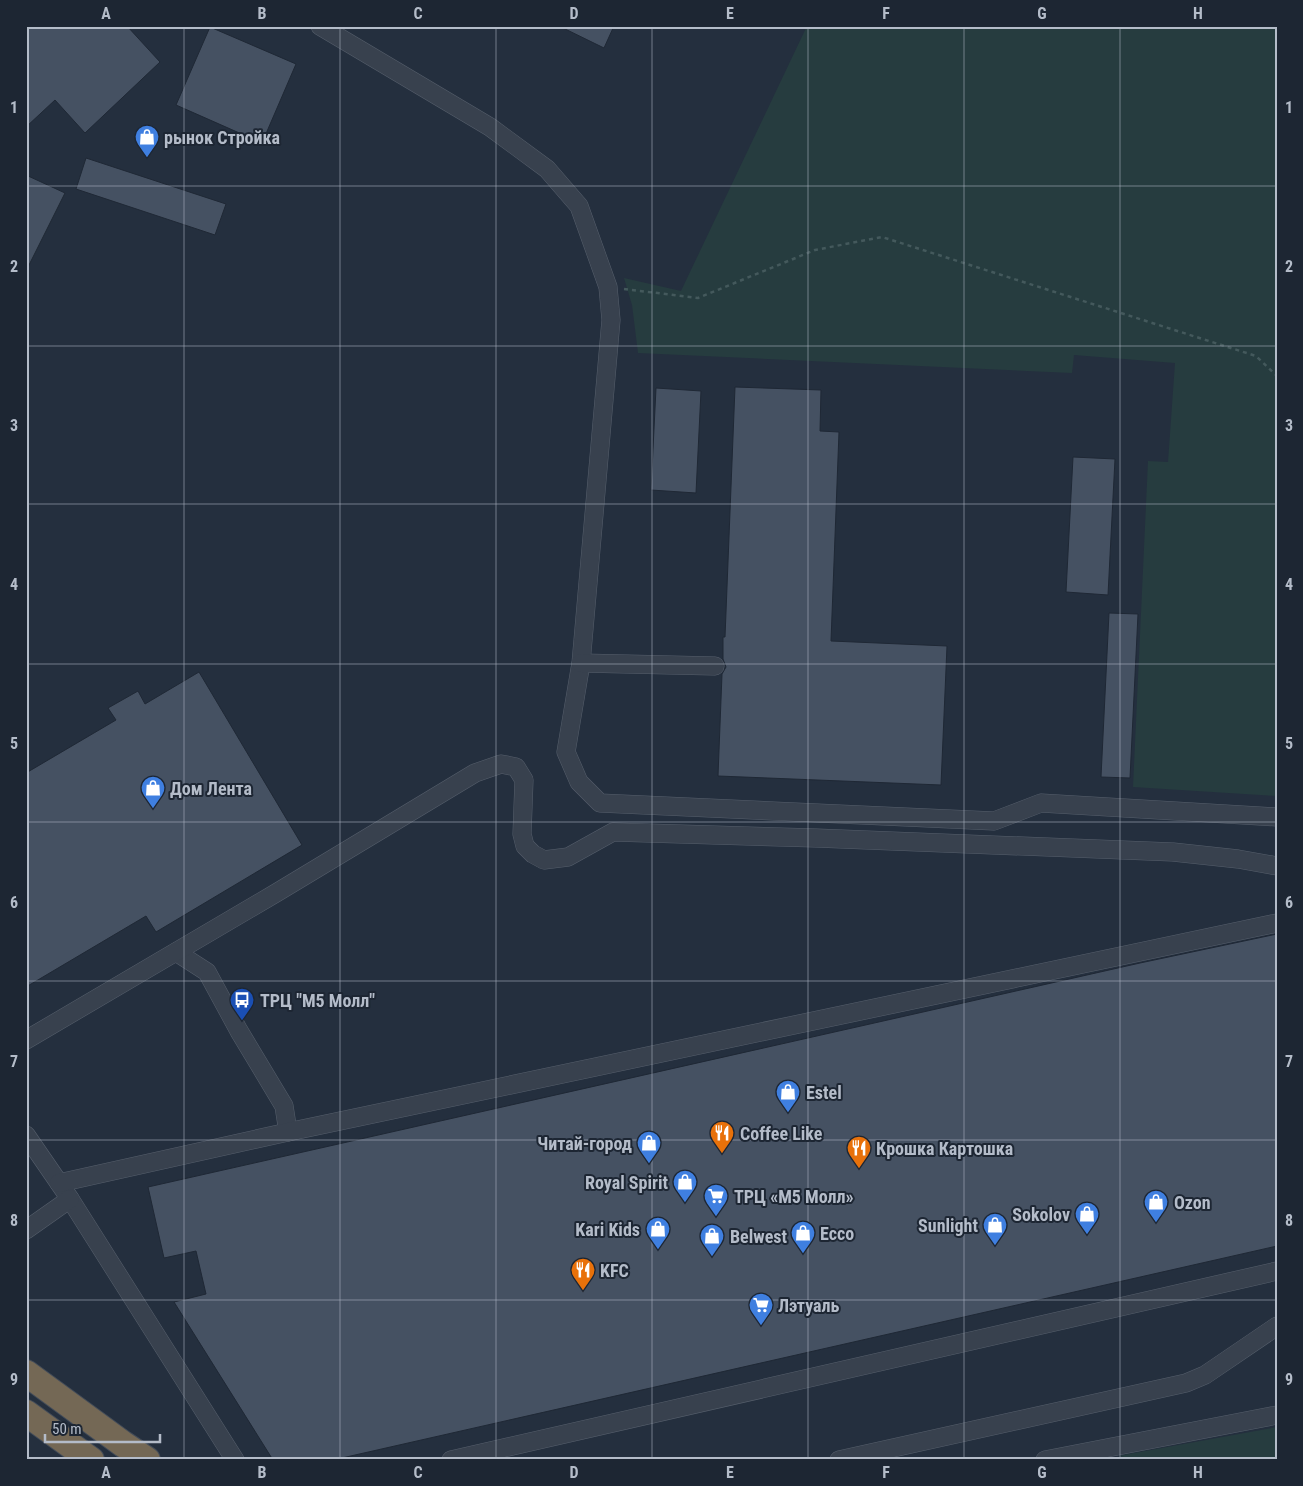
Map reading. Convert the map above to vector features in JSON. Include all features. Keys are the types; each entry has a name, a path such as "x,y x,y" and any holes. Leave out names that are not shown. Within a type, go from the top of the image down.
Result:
{"highway":[{"path":"26,1373 147,1460"},
{"path":"26,1413 91,1460"}],"street":[{"path":"320,26 490,127 547,169 579,206 608,287 611,320 581,662 566,752 579,782 600,803 994,821 1041,803 1277,816"},
{"path":"581,662 715,666"},
{"path":"26,1040 475,773 501,764 516,767 524,780 522,834 525,846 533,854 544,860 568,857 613,832 1173,852 1277,866"},
{"path":"59,1183 288,1132 1277,923"},
{"path":"176,952 207,972 239,1031 284,1106 288,1132"},
{"path":"26,1135 70,1199 235,1460"},
{"path":"26,1230 70,1199"},
{"path":"451,1460 1277,1271"},
{"path":"839,1460 1186,1383 1205,1375 1277,1326"},
{"path":"1045,1460 1277,1415"}],"path":[{"path":"608,287 698,298 814,250 882,237 1256,356 1277,376"}],"green space":[{"path":"807,26 1277,26 1277,796 1133,787 1148,461 1168,462 1175,363 1074,355 1072,373 638,353 632,305 624,278 681,291"},
{"path":"1277,1427 1277,1460 1144,1460 1118,1456"}],"building":[{"path":"26,26 127,26 160,62 85,133 55,100 26,127"},
{"path":"559,26 614,26 604,48"},
{"path":"210,27 296,64 262,143 176,105"},
{"path":"86,158 226,204 215,235 76,189"},
{"path":"26,175 65,193 26,271"},
{"path":"735,387 821,390 820,431 839,432 831,641 947,646 941,785 718,776 722,674 726,667 723,659 723,637 725,637"},
{"path":"656,388 701,391 696,493 651,490"},
{"path":"1073,457 1115,459 1108,595 1066,592"},
{"path":"1109,613 1138,614 1130,778 1101,777"},
{"name":"Дом Лента","path":"199,672 302,845 156,932 146,916 26,987 26,773 116,720 108,708 138,691 145,704"},
{"name":"ТРЦ «М5 Молл»","path":"1277,934 1277,1246 333,1460 273,1460 174,1302 206,1294 196,1251 164,1258 148,1187 1140,963"}],"place":[{"name":"рынок Стройка","path":"147,158"},
{"name":"Дом Лента","path":"153,809"},
{"name":"ТРЦ \"М5 Молл\"","path":"242,1021"},
{"name":"Estel","path":"788,1113"},
{"name":"Coffee Like","path":"722,1154"},
{"name":"Читай-город","path":"649,1164"},
{"name":"Крошка Картошка","path":"859,1169"},
{"name":"Royal Spirit","path":"685,1203"},
{"name":"ТРЦ «М5 Молл»","path":"716,1217"},
{"name":"Ozon","path":"1156,1223"},
{"name":"Sokolov","path":"1087,1235"},
{"name":"Sunlight","path":"995,1246"},
{"name":"Kari Kids","path":"658,1250"},
{"name":"Ecco","path":"803,1254"},
{"name":"Belwest","path":"712,1257"},
{"name":"KFC","path":"583,1291"},
{"name":"Лэтуаль","path":"761,1326"}]}
